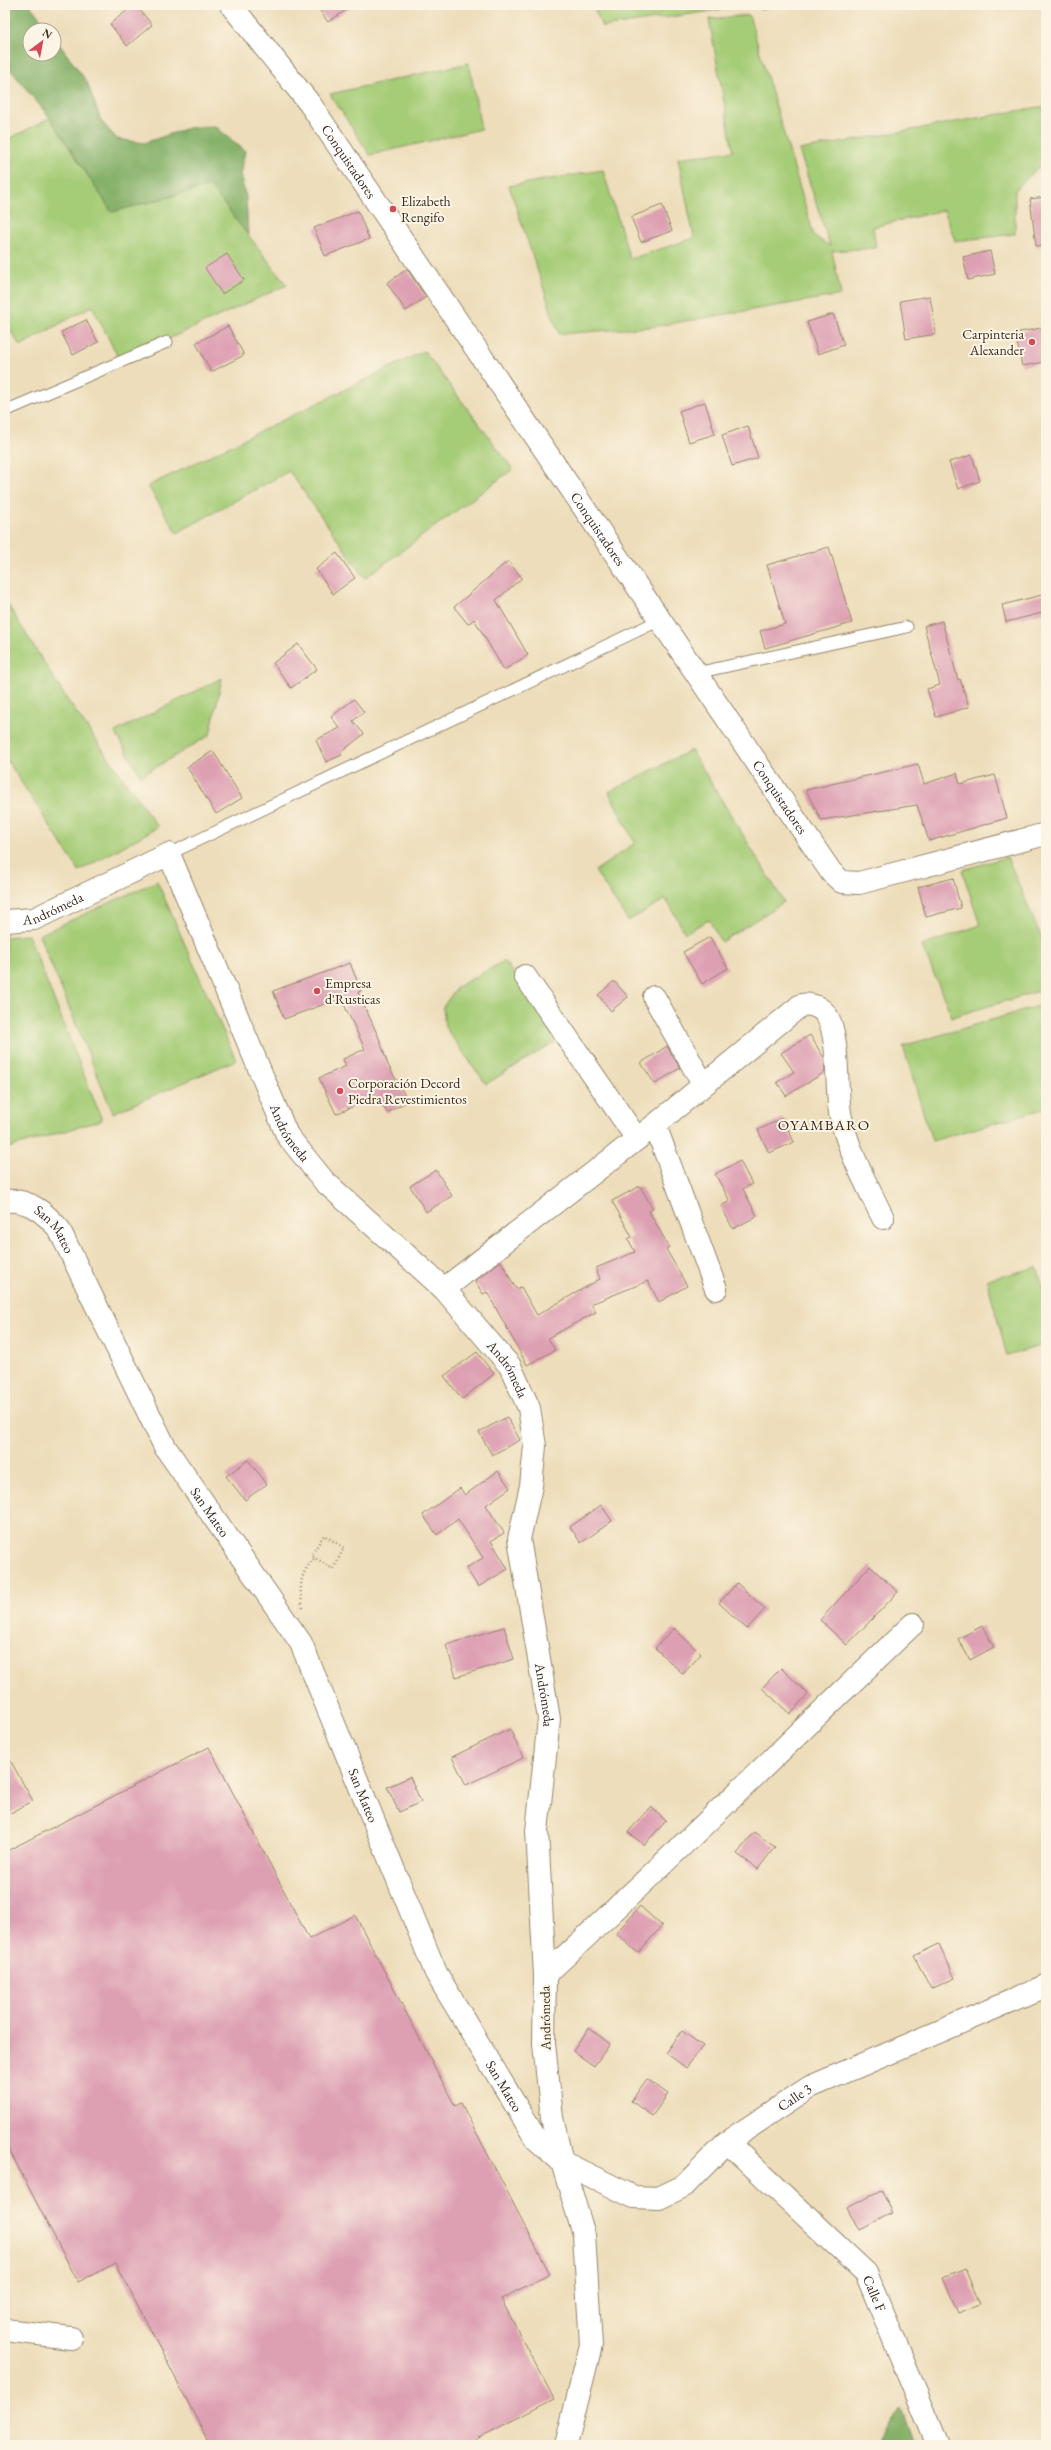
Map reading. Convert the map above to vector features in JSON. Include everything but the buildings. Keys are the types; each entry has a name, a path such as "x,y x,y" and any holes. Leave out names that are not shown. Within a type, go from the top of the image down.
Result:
{"street":[{"name":"Conquistadores","path":"230,5 310,104 831,872 842,882 859,883 1046,834"},
{"name":"Andrómeda","path":"5,921 34,919 169,854 287,1136 324,1181 444,1289 510,1366 529,1408 535,1446 531,1486 519,1539 549,1719 536,1831 545,1974 545,2051 552,2118 562,2162"},
{"path":"525,976 637,1139"},
{"path":"654,997 703,1084"},
{"path":"444,1289 637,1139 801,1005 810,1004 820,1008 830,1021 841,1114 855,1157 883,1218"},
{"path":"655,1124 716,1289"},
{"name":"San Mateo","path":"5,1201 20,1200 44,1212 60,1229 165,1447 299,1639 436,1973 536,2139 562,2162"},
{"path":"545,1974 632,1894 738,1790 913,1624"},
{"name":"Calle 3","path":"562,2162 634,2197 659,2198 684,2186 727,2142 810,2087 1046,1986"},
{"name":"Calle F","path":"727,2142 866,2273 938,2445"},
{"path":"562,2162 584,2235 591,2345 566,2445"},
{"path":"5,2330 71,2338"}],"lane":[{"path":"5,411 167,342"},
{"path":"169,854 660,620"},
{"path":"696,673 907,627"}],"path":[{"path":"324,1535 344,1548 333,1569 315,1558 312,1554 324,1535"},
{"path":"299,1639 306,1620 301,1598 300,1579 309,1564 315,1558"}],"green space":[{"path":"5,5 30,5 43,22 22,22 22,62 62,62 62,48 87,82 101,121 117,139 144,143 188,128 215,126 245,151 240,175 246,197 248,235 210,186 112,212 50,118 5,63"},
{"path":"593,5 730,5 732,8 602,27"},
{"path":"758,5 785,5 760,10"},
{"path":"749,15 814,236 830,246 799,150 1045,106 1046,160 1015,190 1015,234 955,241 944,210 873,227 876,248 832,251 841,295 650,327 559,334 509,186 603,170 630,259 694,238 678,158 733,151 709,19"},
{"path":"469,63 481,129 370,155 330,94"},
{"path":"50,118 112,212 210,186 287,285 120,361 92,306 20,346 5,322 5,141"},
{"path":"424,351 513,469 365,578 289,471 177,533 148,486"},
{"path":"5,600 66,698 158,827 79,871 5,757"},
{"path":"222,678 210,735 141,776 115,732"},
{"path":"691,750 784,902 721,942 709,920 685,933 666,899 628,921 595,871 635,843 609,792"},
{"path":"1007,857 1046,948 1046,989 952,1017 922,946 980,925 962,870"},
{"path":"157,881 236,1060 113,1113 39,935"},
{"path":"28,935 102,1120 5,1149 5,937"},
{"path":"504,961 563,1037 486,1084 445,1027 443,1007 457,987"},
{"path":"1046,1004 1046,1108 932,1141 903,1046"},
{"path":"1037,1267 1046,1299 1046,1344 1007,1356 987,1280"},
{"path":"901,2408 914,2445 877,2445"}],"place":[{"name":"Elizabeth Rengifo","path":"393,209"},
{"name":"Carpinteria Alexander","path":"1032,342"},
{"name":"Empresa d'Rusticas","path":"317,991"},
{"name":"Corporación Decord Piedra Revestimientos","path":"340,1091"}],"district":[{"name":"OYAMBARO","path":"824,1124"}]}
